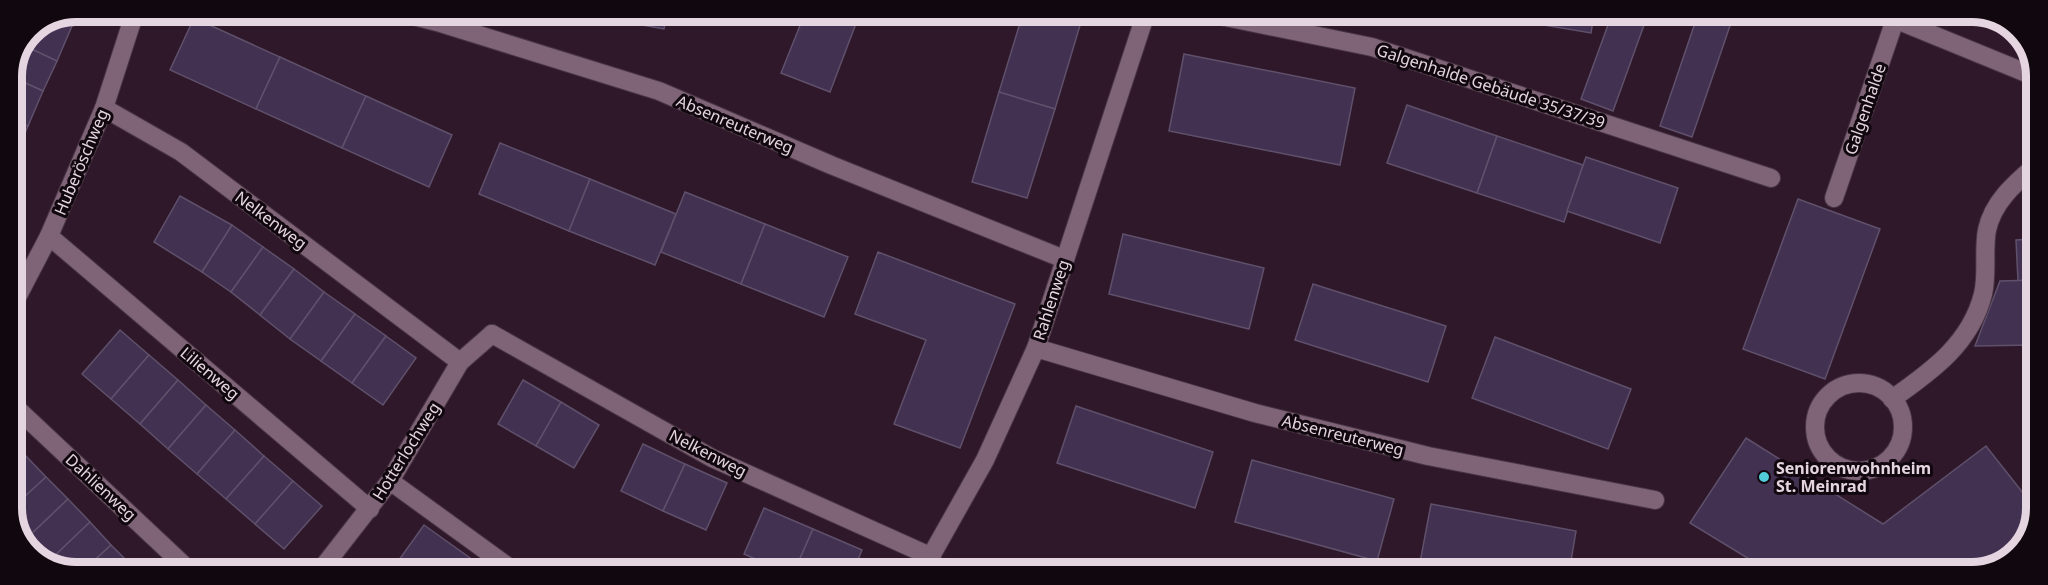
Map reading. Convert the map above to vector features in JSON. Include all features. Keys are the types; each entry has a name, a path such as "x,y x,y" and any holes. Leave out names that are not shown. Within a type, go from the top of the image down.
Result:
{"street":[{"name":"Huberöschweg","path":"22,287 49,236 104,108 132,22"},
{"name":"Absenreuterweg","path":"437,22 659,91 831,165 1064,259"},
{"name":"Rahlenweg","path":"929,562 985,460 1036,348 1143,22"},
{"name":"Galgenhalde Gebäude 35/37/39","path":"1250,22 1372,47 1771,178"},
{"name":"Galgenhalde","path":"1834,198 1887,22"},
{"name":"Galgenhalde","path":"1901,22 2025,72"},
{"name":"Nelkenweg","path":"104,108 182,152 460,362"},
{"path":"1892,399 1949,356 1963,338 1983,294 1987,264 1987,230 2008,188 2025,174"},
{"name":"Lilienweg","path":"49,236 370,509"},
{"name":"Nelkenweg","path":"492,334 712,458 921,562"},
{"name":"Hotterlochweg","path":"327,562 390,481 460,362 492,334"},
{"name":"Absenreuterweg","path":"1036,348 1255,413 1428,456 1655,500"},
{"path":"1852,384 1867,384 1881,389 1892,399 1900,411 1904,426 1901,441 1894,455 1883,465 1869,471 1855,472 1841,468 1829,460 1820,449 1815,436 1815,422 1819,408 1827,396 1839,388 1852,384"},
{"name":"Dahlienweg","path":"23,414 180,562"},
{"path":"390,481 502,562"}],"building":[{"path":"74,22 57,61 31,49 38,38 46,32"},
{"path":"192,22 203,22 280,57 256,109 170,70"},
{"path":"624,22 665,22 664,29"},
{"path":"801,22 857,22 830,92 781,73"},
{"path":"1020,22 1081,22 1055,109 999,92"},
{"path":"1526,22 1593,22 1591,33"},
{"path":"1609,22 1645,22 1613,111 1581,99"},
{"path":"1695,22 1731,22 1692,137 1660,126"},
{"path":"31,49 57,61 43,91 22,82 24,66"},
{"path":"1184,54 1355,88 1340,165 1169,131"},
{"path":"280,57 366,96 342,148 256,109"},
{"path":"22,82 43,91 28,126 22,123"},
{"path":"999,92 1055,109 1027,198 972,182"},
{"path":"366,96 452,135 429,187 342,148"},
{"path":"1407,105 1497,136 1477,193 1387,163"},
{"path":"22,123 28,126 22,140"},
{"path":"1497,136 1583,165 1564,222 1477,193"},
{"path":"500,143 590,179 569,231 479,194"},
{"path":"1586,157 1678,188 1660,243 1567,211"},
{"path":"590,179 676,214 655,265 569,231"},
{"path":"685,192 765,224 741,284 661,252"},
{"path":"180,196 232,225 202,272 154,242"},
{"path":"1798,199 1880,229 1825,379 1743,349"},
{"path":"765,224 848,257 824,317 741,284"},
{"path":"232,225 263,247 231,292 202,272"},
{"path":"1123,234 1264,268 1249,329 1109,294"},
{"path":"2016,240 2025,240 2025,281 2018,281"},
{"path":"263,247 294,269 260,315 231,292"},
{"path":"878,252 1015,304 960,448 894,424 926,340 855,314"},
{"path":"294,269 324,292 290,339 260,315"},
{"path":"2025,280 2026,345 1975,346 2000,281"},
{"path":"1313,284 1446,326 1428,382 1295,340"},
{"path":"324,292 355,314 321,361 290,339"},
{"path":"355,314 386,336 352,383 321,361"},
{"path":"120,330 149,355 111,399 82,374"},
{"path":"386,336 416,358 383,405 352,383"},
{"path":"1495,337 1631,389 1608,449 1472,398"},
{"path":"149,355 178,380 140,424 111,399"},
{"path":"178,380 206,405 168,449 140,424"},
{"path":"523,380 561,402 536,446 498,424"},
{"path":"561,402 599,425 574,468 536,446"},
{"path":"206,405 235,430 197,474 168,449"},
{"path":"1076,406 1213,452 1195,508 1057,463"},
{"path":"235,430 264,456 226,499 197,474"},
{"name":"Seniorenwohnheim St. Meinrad","path":"1746,438 1883,524 1986,446 2026,497 2024,522 2016,539 1995,557 1979,562 1754,562 1690,523"},
{"path":"643,444 685,464 663,511 621,491"},
{"path":"23,455 46,477 23,498"},
{"path":"264,456 293,481 255,524 226,499"},
{"path":"1252,460 1394,499 1377,561 1235,522"},
{"path":"685,464 727,483 706,530 663,511"},
{"path":"46,477 68,499 30,535 25,526 23,498"},
{"path":"293,481 322,506 284,549 255,524"},
{"path":"68,499 90,522 54,557 41,549 30,535"},
{"path":"1431,504 1576,531 1571,562 1420,562"},
{"path":"764,508 813,529 798,562 762,562 744,554"},
{"path":"90,522 111,545 93,562 69,562 54,557"},
{"path":"424,525 476,562 397,562"},
{"path":"813,529 862,550 857,562 798,562"},
{"path":"111,545 128,562 93,562"}],"place":[{"name":"Seniorenwohnheim St. Meinrad","path":"1764,477"}]}
